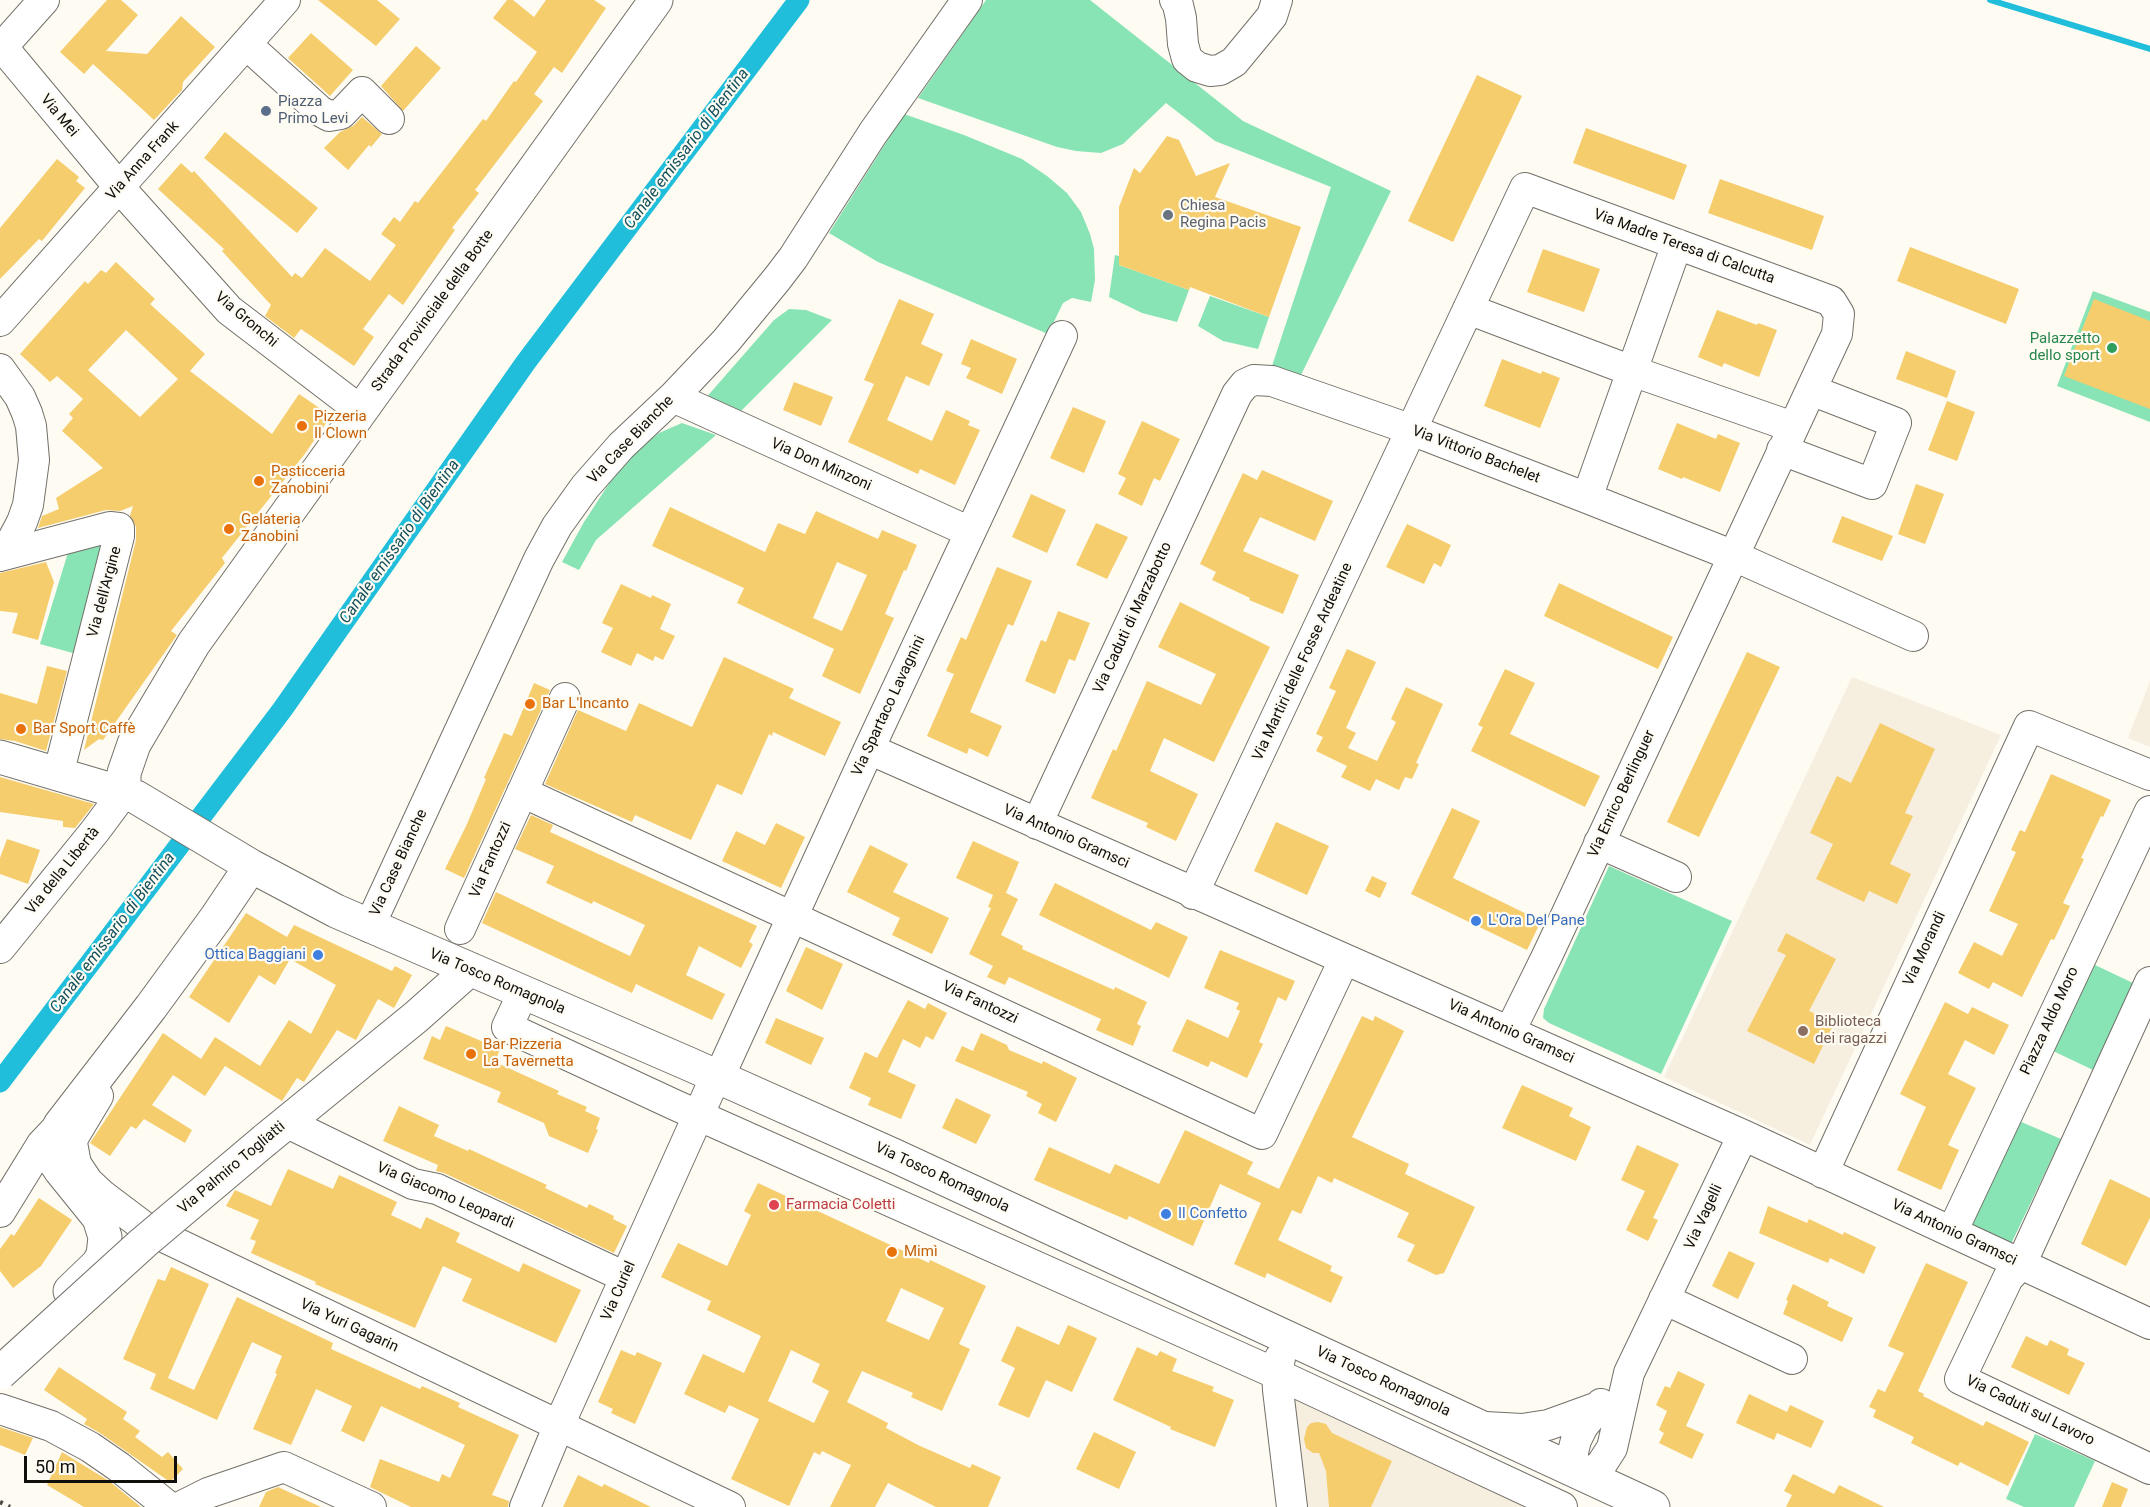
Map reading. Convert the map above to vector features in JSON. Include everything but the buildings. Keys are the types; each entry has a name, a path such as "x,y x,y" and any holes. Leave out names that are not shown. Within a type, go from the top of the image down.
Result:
{"main road":[{"name":"Strada Provinciale della Botte","path":"130,795 124,773 134,744 194,643 656,0"},
{"path":"65,777 134,744"},
{"name":"Via Tosco Romagnola","path":"0,757 130,795 238,858 369,927 716,1076 893,1155 1645,1503"},
{"path":"0,1355 91,1272 103,1255 104,1228 95,1212 55,1162 52,1150 54,1140 60,1125 216,918 238,858"},
{"name":"Via Palmiro Togliatti","path":"0,1373 143,1243 416,1017 470,969"}],"street":[{"path":"1,46 44,0"},
{"name":"Via Anna Frank","path":"0,321 285,0"},
{"name":"Via Case Bianche","path":"369,927 548,541 585,487 621,446 673,397 726,341 793,258 873,133 967,0"},
{"path":"1175,0 1181,18 1187,59 1197,67 1210,71 1220,70 1234,62 1272,16 1277,0"},
{"path":"246,44 320,111 329,116 341,114 362,92 389,119"},
{"name":"Via Mei","path":"1,46 119,187"},
{"name":"Via Gronchi","path":"119,187 229,310 361,411"},
{"name":"Via Madre Teresa di Calcutta","path":"1411,430 1525,188 1831,301 1839,314 1837,334 1734,556"},
{"path":"1587,498 1677,244"},
{"path":"1468,309 1632,371 1788,438 1872,484 1896,423 1811,390"},
{"name":"Via Spartaco Lavagnini","path":"716,1076 725,1064 868,749 1062,336"},
{"path":"2,555 25,516 31,491 34,460 27,413 20,397 3,373"},
{"name":"Via Vittorio Bachelet","path":"1229,412 1240,389 1254,380 1263,380 1411,430 1587,498 1734,556 1913,636"},
{"name":"Via Don Minzoni","path":"673,397 970,532"},
{"name":"Via Caduti di Marzabotto","path":"1037,824 1229,412"},
{"name":"Via Martiri delle Fosse Ardeatine","path":"1193,894 1411,430"},
{"name":"Via dell'Argine","path":"2,555 110,527 119,528 65,777"},
{"name":"Via Enrico Berlinguer","path":"1510,1031 1734,556"},
{"name":"Via Fantozzi","path":"460,929 565,698"},
{"name":"Via Morandi","path":"1822,1173 2029,726 2150,775"},
{"name":"Via Antonio Gramsci","path":"868,749 1193,894 1510,1031 2150,1324"},
{"name":"Via Fantozzi","path":"522,792 1262,1134 1344,960"},
{"name":"Via della Libertà","path":"0,948 96,831 130,795"},
{"name":"Piazza Aldo Moro","path":"1952,1232 2150,811"},
{"path":"1599,843 1676,877"},
{"path":"2021,1264 2150,982"},
{"path":"523,993 507,1027 874,1195 1277,1374 1562,1507"},
{"name":"Via Yuri Gagarin","path":"102,1072 98,1098 77,1130 72,1143 81,1173 118,1209 163,1239 730,1507"},
{"name":"Via Curiel","path":"525,1507 559,1425 716,1076"},
{"path":"0,1212 42,1144 60,1125"},
{"name":"Via Giacomo Leopardi","path":"298,1128 413,1184 436,1189 625,1277"},
{"name":"Via Vagelli","path":"1629,1373 1616,1389 1595,1408 1576,1440 1573,1452 1579,1473 1601,1465 1607,1457 1615,1439 1629,1373 1743,1136"},
{"path":"874,1195 893,1155"},
{"path":"1038,1268 1056,1230"},
{"name":"Via Caduti sul Lavoro","path":"2021,1264 2008,1278 1960,1379 2150,1469"},
{"path":"1664,1299 1792,1359"},
{"path":"1289,1337 1277,1374 1292,1507"},
{"name":"Via Vagelli","path":"1480,1427 1522,1429 1548,1425 1595,1408"},
{"path":"0,1409 51,1426 90,1447 169,1507"},
{"name":"Via Vagelli","path":"1615,1439 1628,1483 1645,1503"},
{"path":"180,1507 223,1496 284,1467 371,1507"}],"shaded area":[{"path":"1852,677 2001,735 1810,1145 1664,1077"},
{"path":"2150,681 2150,747 2128,738"},
{"path":"1294,1396 1549,1507 1301,1507"}],"green space":[{"path":"986,0 1090,0 1243,121 1391,191 1300,377 1271,369 1331,187 1215,141 1166,103 1123,144 1101,153 1057,147 918,98"},
{"path":"904,114 1022,159 1067,193 1081,212 1094,249 1095,280 1091,302 1072,298 1063,303 1048,334 878,262 829,233"},
{"path":"1115,255 1119,256 1119,265 1189,290 1177,322 1142,313 1109,297"},
{"name":"Palazzetto dello sport","path":"2093,291 2150,312 2150,422 2057,386"},
{"path":"1210,296 1269,317 1258,349 1223,341 1198,326"},
{"path":"789,309 806,310 832,320 738,414 704,400 774,320"},
{"path":"682,423 716,435 596,540 579,570 562,562 610,482 638,449 659,433"},
{"path":"100,537 108,546 80,655 40,644 70,546"},
{"path":"1609,866 1732,921 1661,1074 1549,1023 1543,1018 1544,1009"},
{"path":"2093,964 2135,984 2093,1070 2051,1050"},
{"path":"2019,1121 2061,1139 2011,1244 1970,1225"},
{"path":"2035,1434 2095,1461 2074,1507 2024,1507 2006,1499"}],"waterway":[{"name":"Canale emissario di Bientina","path":"0,1082 282,710 526,362 799,0"},
{"path":"1990,0 2150,49"}],"railway":[{"path":"0,1502 10,1507"}],"place":[{"name":"Piazza Primo Levi","path":"266,111"},
{"name":"Chiesa Regina Pacis","path":"1168,215"},
{"name":"Palazzetto dello sport","path":"2112,348"},
{"name":"Pizzeria Il Clown","path":"302,426"},
{"name":"Pasticceria Zanobini","path":"259,481"},
{"name":"Gelateria Zanobini","path":"229,529"},
{"name":"Bar L'Incanto","path":"530,704"},
{"name":"Bar Sport Caffè","path":"21,729"},
{"name":"L'Ora Del Pane","path":"1476,921"},
{"name":"Ottica Baggiani","path":"318,955"},
{"name":"Biblioteca dei ragazzi","path":"1803,1031"},
{"name":"Bar Pizzeria La Tavernetta","path":"471,1054"},
{"name":"Farmacia Coletti","path":"774,1205"},
{"name":"Il Confetto","path":"1166,1214"},
{"name":"Mimì","path":"892,1252"}]}
